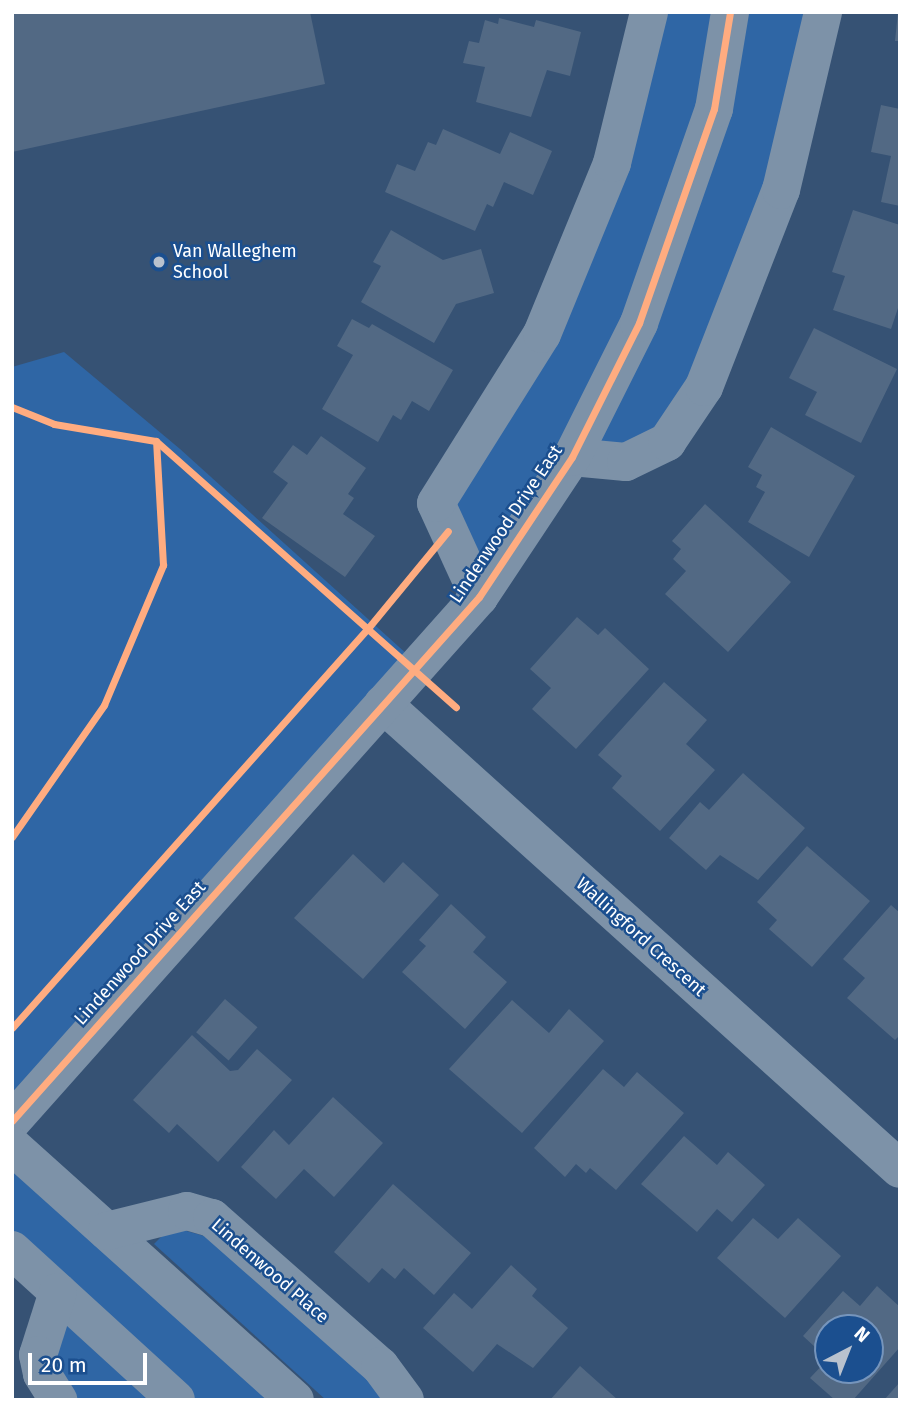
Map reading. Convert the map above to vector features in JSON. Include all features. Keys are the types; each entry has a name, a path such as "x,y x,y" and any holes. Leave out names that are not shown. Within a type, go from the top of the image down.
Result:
{"street":[{"name":"Lindenwood Drive East","path":"479,597 436,503 542,334 612,163 649,12"},
{"name":"Lindenwood Drive East","path":"12,1121 479,597 572,457 639,323 714,109 730,12"},
{"name":"Lindenwood Drive East","path":"572,457 626,462 667,442 704,387 781,190 823,12"},
{"name":"Wallingford Crescent","path":"383,704 900,1169"},
{"path":"12,1146 295,1400"},
{"name":"Lindenwood Place","path":"107,1231 187,1211 212,1218 380,1366 405,1400"},
{"path":"12,1250 176,1400"},
{"path":"58,1292 38,1355 42,1374 58,1400"}],"shaded area":[{"path":"649,12 823,12 781,190 667,442 572,457 479,597 436,503 542,334"},
{"path":"64,352 180,449 419,665 12,1121 12,367"},
{"path":"12,1146 295,1400 58,1400 58,1292 12,1250"},
{"path":"183,1230 215,1239 380,1389 386,1400 326,1400 154,1244 165,1233"}],"building":[{"path":"12,12 310,12 325,84 12,152"},
{"path":"898,12 900,41 895,41"},
{"path":"499,18 534,27 536,20 581,32 570,76 547,70 531,117 476,102 485,67 463,63 469,41 479,43 485,20 498,24"},
{"path":"881,105 900,109 900,206 881,202 891,156 871,152"},
{"path":"443,129 500,154 510,132 552,151 533,195 504,182 493,207 487,204 475,231 385,192 397,164 415,171 428,142 436,145"},
{"path":"853,210 900,225 900,302 891,329 833,310 845,276 832,272"},
{"path":"391,230 443,260 481,249 494,293 456,304 434,343 361,302 381,266 373,262"},
{"path":"352,319 369,328 372,324 453,370 429,411 412,401 401,420 393,415 378,442 322,409 353,355 337,346"},
{"path":"814,328 897,369 861,443 805,415 817,392 789,378"},
{"path":"771,427 855,476 809,557 748,522 765,492 756,487 762,475 748,467"},
{"path":"321,436 366,468 348,494 354,498 343,514 375,536 345,577 262,518 288,483 273,472 293,445 307,455"},
{"path":"705,504 791,582 728,652 665,594 686,571 673,559 681,549 672,541"},
{"path":"577,617 598,635 605,628 649,669 576,749 532,709 551,688 530,669"},
{"path":"664,682 707,720 686,744 715,770 660,831 612,788 622,776 598,755"},
{"path":"743,773 805,828 758,880 720,855 706,870 669,838 700,802 709,810"},
{"path":"807,846 870,901 812,967 769,929 777,920 757,902"},
{"path":"353,854 384,883 403,862 439,895 363,979 294,918"},
{"path":"451,904 486,937 473,952 507,982 465,1029 402,972 426,946 419,940"},
{"path":"891,905 900,913 900,1035 895,1040 847,998 865,978 843,959"},
{"path":"225,999 257,1027 229,1060 196,1032"},
{"path":"512,1000 549,1033 569,1009 604,1041 522,1133 449,1069"},
{"path":"192,1035 230,1071 238,1070 257,1049 292,1080 218,1162 177,1124 169,1133 133,1100"},
{"path":"603,1069 624,1087 637,1072 684,1113 616,1190 590,1168 586,1173 576,1164 565,1177 534,1148"},
{"path":"333,1097 383,1143 334,1197 304,1169 276,1199 241,1167 274,1130 289,1145"},
{"path":"684,1136 717,1165 728,1152 765,1185 732,1222 717,1209 697,1232 641,1184"},
{"path":"393,1184 471,1253 434,1295 404,1268 395,1279 382,1268 369,1283 334,1252"},
{"path":"753,1218 778,1239 798,1218 841,1256 785,1318 717,1258"},
{"path":"511,1265 537,1289 532,1296 568,1328 533,1368 497,1344 473,1372 423,1328 454,1293 472,1309"},
{"path":"877,1286 900,1307 900,1347 884,1365 884,1314 823,1314 843,1291 860,1306"},
{"path":"814,1324 814,1346 803,1336"},
{"path":"580,1366 618,1400 550,1400"},
{"path":"900,1382 900,1400 884,1400"},
{"path":"817,1384 867,1384 853,1400 835,1400"}],"cycle path":[{"path":"12,1121 479,597 572,457 639,323 714,109 730,12"},
{"path":"12,407 54,424 156,441 456,707"},
{"path":"12,837 104,705 163,565 156,441"},
{"path":"12,1028 369,627 448,531"}],"place":[{"name":"Van Walleghem School","path":"159,262"}]}
